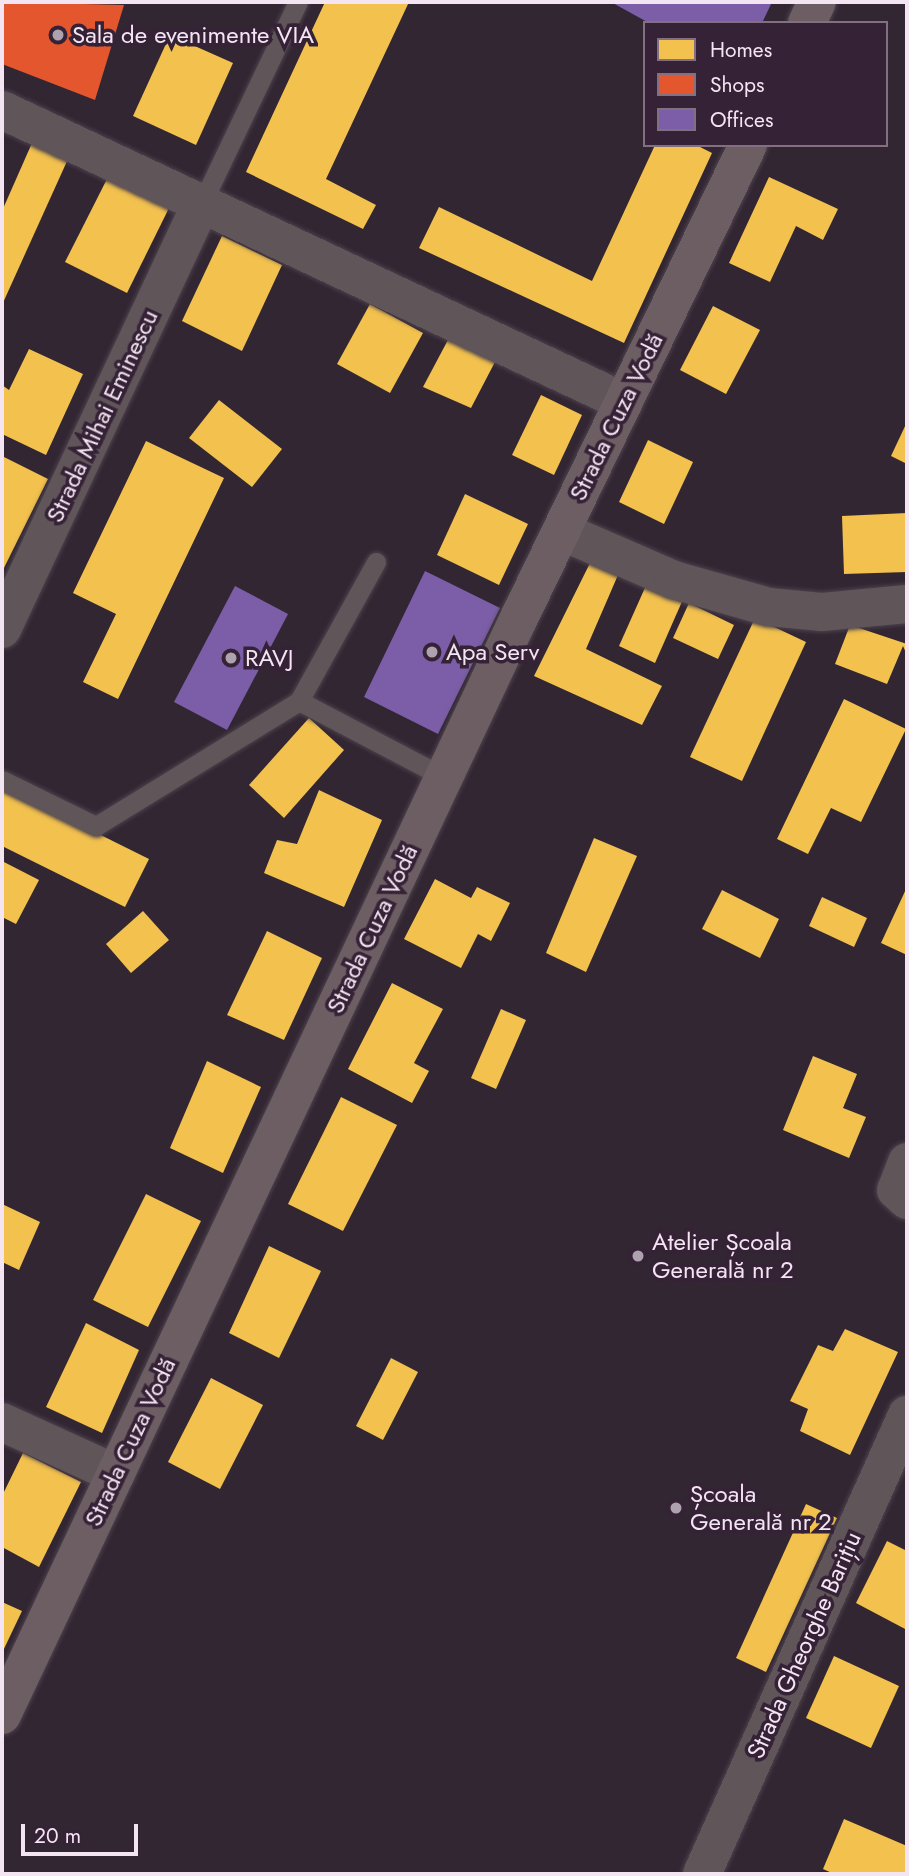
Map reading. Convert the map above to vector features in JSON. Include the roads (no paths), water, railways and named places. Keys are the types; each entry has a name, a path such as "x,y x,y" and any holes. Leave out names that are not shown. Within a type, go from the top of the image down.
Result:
{"main road":[{"path":"808,21 817,2"},
{"name":"Strada Cuza Vodă","path":"2,1715 561,531 747,147"}],"street":[{"path":"2,110 624,402"},
{"name":"Strada Mihai Eminescu","path":"2,629 202,203"},
{"path":"561,531 674,580 769,607 822,612 907,604"},
{"path":"907,1162 896,1190 907,1200"},
{"name":"Strada Gheorghe Barițiu","path":"708,1872 907,1415"},
{"path":"2,1422 116,1474"}],"lane":[{"path":"202,203 298,2"},
{"path":"2,780 96,826 299,701 376,562"},
{"path":"299,701 444,778"}],"place":[{"name":"Sala de evenimente VIA","path":"58,35"},
{"name":"Apa Serv","path":"432,652"},
{"name":"RAVJ","path":"231,658"},
{"name":"Atelier Școala Generală nr 2","path":"638,1256"},
{"name":"Școala Generală nr 2","path":"676,1508"}]}
